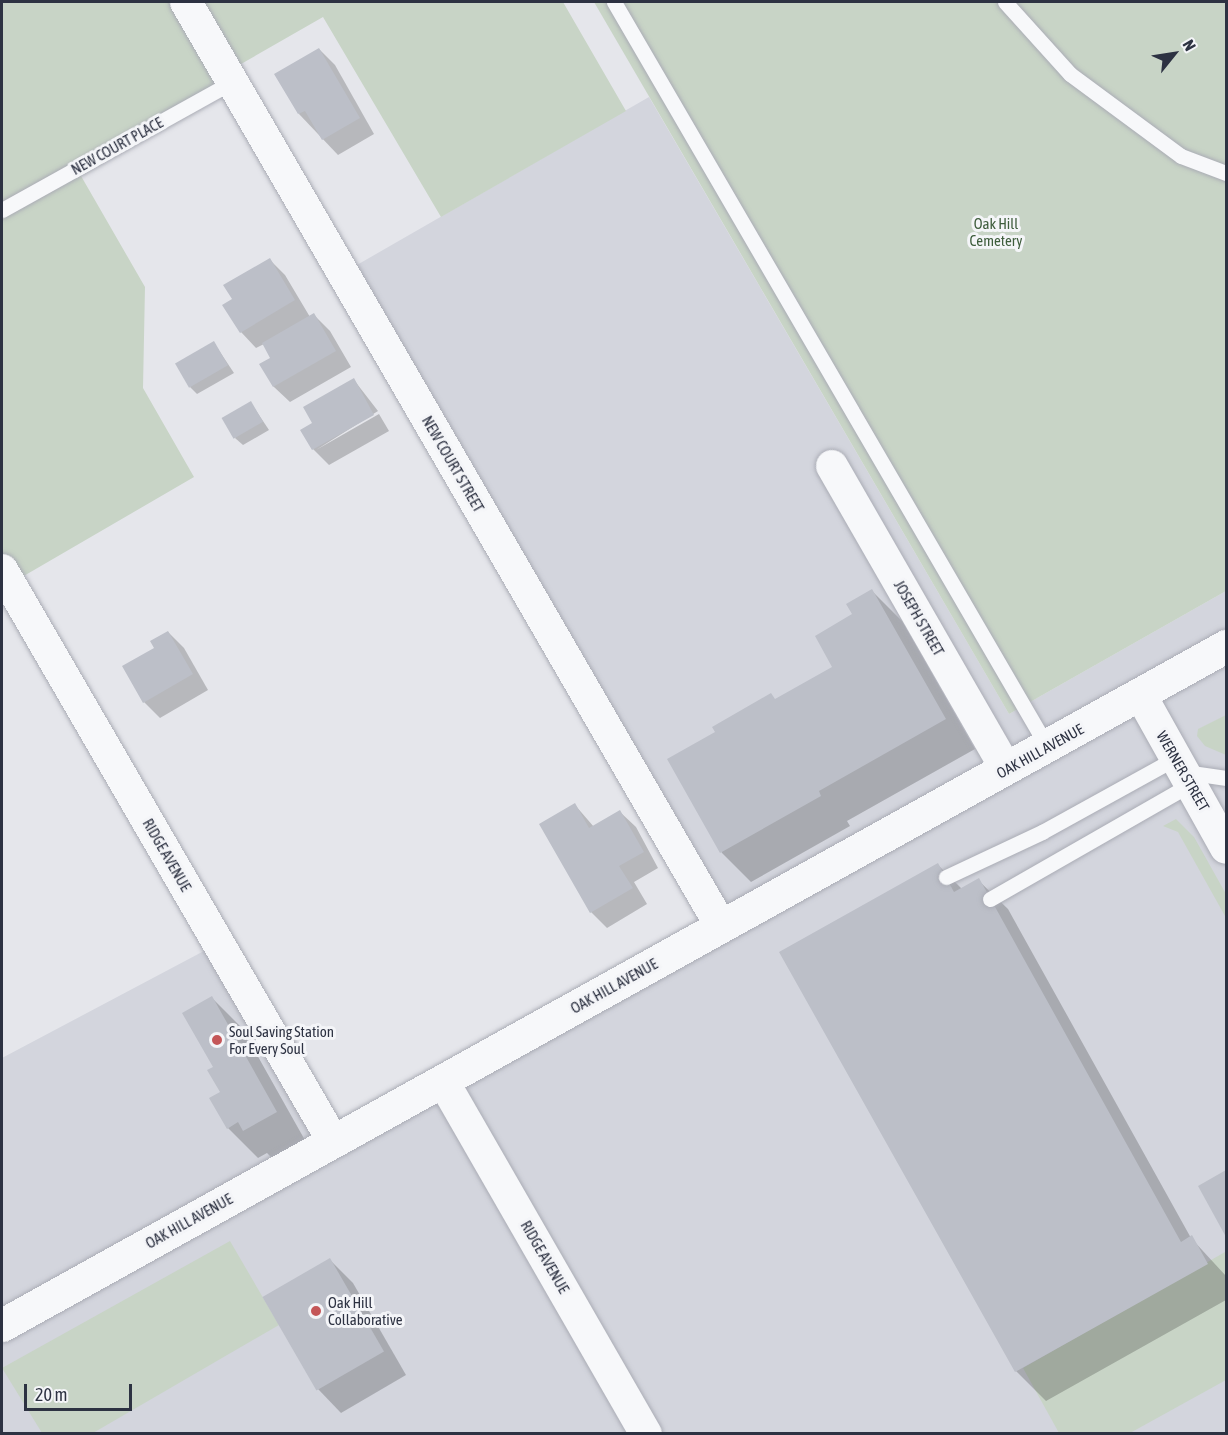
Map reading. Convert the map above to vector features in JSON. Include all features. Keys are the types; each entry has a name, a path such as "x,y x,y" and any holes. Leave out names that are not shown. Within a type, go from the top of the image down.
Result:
{"street":[{"name":"NEW COURT STREET","path":"186,2 720,926"},
{"name":"JOSEPH STREET","path":"832,466 1006,769"},
{"name":"RIDGE AVENUE","path":"2,570 333,1141"},
{"name":"OAK HILL AVENUE","path":"2,1325 720,926 1048,748 1227,646"},
{"name":"WERNER STREET","path":"1140,694 1227,848"},
{"name":"RIDGE AVENUE","path":"443,1081 646,1434"}],"lane":[{"path":"614,2 1048,748"},
{"path":"1005,2 1070,74 1181,156 1227,172"},
{"name":"NEW COURT PLACE","path":"2,210 232,81"},
{"path":"946,877 1042,832 1184,771 1227,778"},
{"path":"990,899 1184,771"}],"shaded area":[{"path":"649,97 1009,714 1226,591 1226,1433 2,1434 2,1058 219,943 333,1140 720,926 343,273"}],"green space":[{"path":"2,2 563,2 626,111 441,217 323,17 227,72 232,82 77,169 145,287 143,388 194,477 10,584 2,570"},
{"name":"Oak Hill Cemetery","path":"594,2 1226,2 1226,591 1009,714"},
{"path":"1226,715 1226,755 1205,746 1197,736 1198,729"},
{"path":"1176,819 1194,837 1226,894 1225,916 1178,832 1163,826"},
{"path":"230,1241 279,1325 93,1433 42,1433 2,1368"},
{"path":"1225,1252 1226,1380 1130,1433 1059,1433 1023,1368"}],"building":[{"path":"319,48 360,118 322,140 305,111 298,114 274,74"},
{"path":"270,258 295,300 240,333 222,305 232,299 223,285"},
{"path":"314,313 336,351 273,387 259,364 270,358 262,343"},
{"path":"214,341 228,365 189,388 175,364"},
{"path":"354,378 374,415 312,450 300,430 312,423 303,407"},
{"path":"251,401 263,422 234,439 222,418"},
{"path":"872,589 946,719 819,791 821,796 720,853 667,759 715,732 712,727 771,693 775,699 832,667 815,636 852,614 846,604"},
{"path":"168,631 193,674 143,703 122,666 154,648 150,641"},
{"path":"575,803 589,828 620,810 644,852 619,866 633,888 590,913 539,824"},
{"path":"938,863 954,892 979,878 1181,1242 1192,1235 1208,1264 1015,1372 779,952"},
{"name":"Soul Saving Station For Every Soul","path":"212,996 277,1112 243,1131 238,1122 227,1129 209,1098 220,1092 207,1070 213,1067 182,1013"},
{"path":"1226,1170 1226,1237 1198,1186"},
{"name":"Oak Hill Collaborative","path":"330,1258 384,1352 316,1391 262,1297"}],"place":[{"name":"Soul Saving Station For Every Soul","path":"217,1040"},
{"name":"Oak Hill Collaborative","path":"316,1311"}]}
